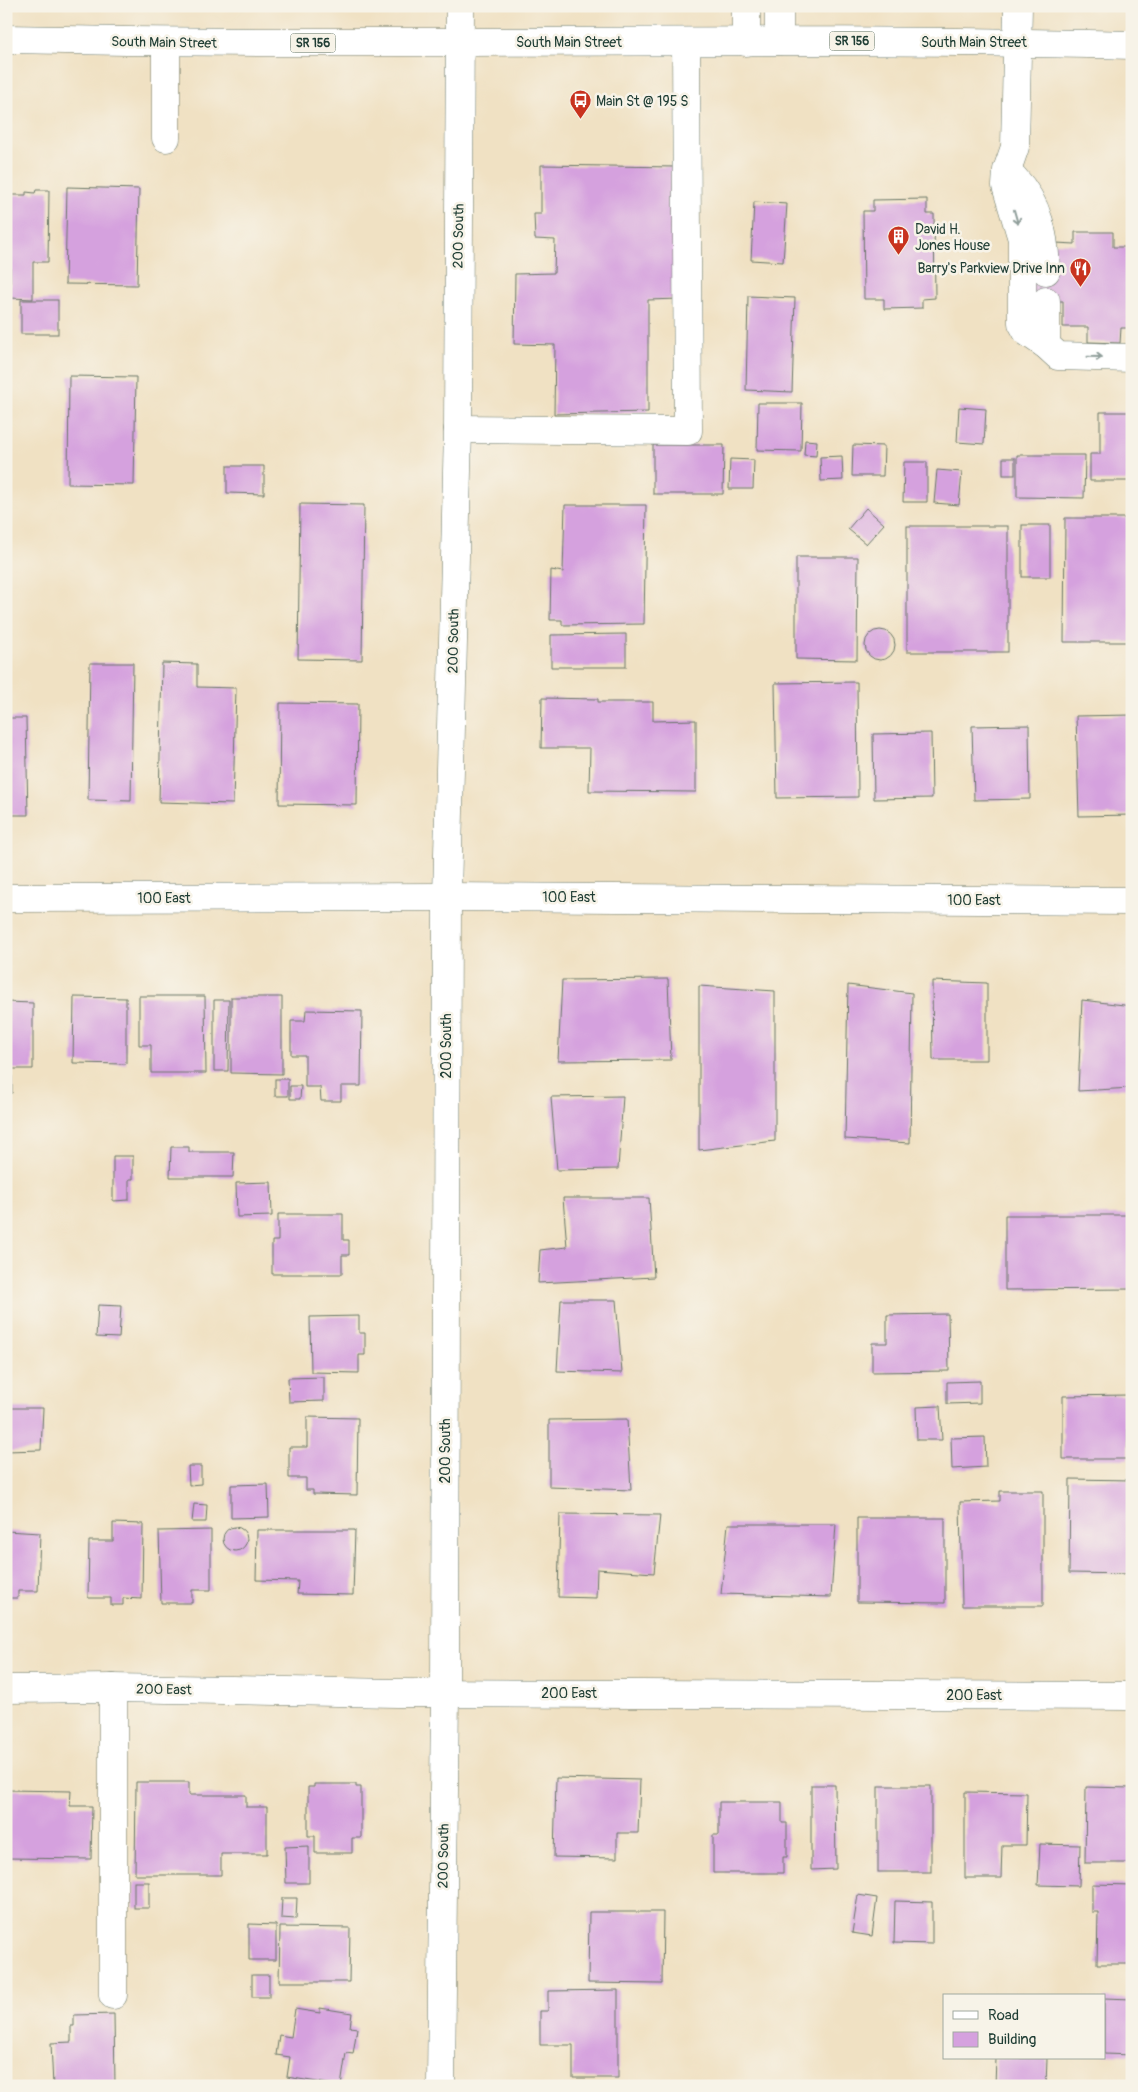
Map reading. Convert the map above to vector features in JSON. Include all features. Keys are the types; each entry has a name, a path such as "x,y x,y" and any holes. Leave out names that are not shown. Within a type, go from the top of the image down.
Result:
{"street":[{"name":"200 South","path":"441,2086 445,1693 447,897 458,429 460,6"},
{"path":"746,6 746,42"},
{"path":"779,6 779,41"},
{"path":"1018,6 1018,42 1011,158 1006,186 1022,239 1022,323 1027,332 1058,356 1132,358"},
{"name":"South Main Street","path":"6,39 166,43 779,41 1018,42 1132,45"},
{"path":"458,429 688,431 686,42"},
{"path":"166,43 166,138"},
{"path":"1011,158 1044,234 1046,271"},
{"path":"1046,301 1046,345"},
{"name":"100 East","path":"6,898 447,897 1132,901"},
{"path":"112,1994 113,1688"},
{"name":"200 East","path":"6,1689 113,1688 445,1693 1132,1696"}],"building":[{"path":"541,165 676,167 680,299 648,300 648,412 554,414 555,345 514,344 515,274 554,273 555,240 535,239 534,214 541,214"},
{"path":"67,187 139,189 137,285 65,284"},
{"path":"36,190 49,190 48,262 33,262 33,299 10,298 10,262 6,263 6,195 26,195 26,192 35,193"},
{"name":"David H. Jones House","path":"927,199 927,214 934,214 935,298 922,299 922,308 884,309 884,299 864,299 863,211 873,211 873,200"},
{"path":"754,202 787,204 783,262 751,260"},
{"name":"Barry's Parkview Drive Inn","path":"1075,232 1113,232 1113,247 1132,247 1132,328 1121,328 1120,343 1088,342 1088,327 1063,327 1063,301 1030,301 1032,272 1056,243 1075,244"},
{"path":"748,296 795,298 792,392 746,390"},
{"path":"21,300 58,300 58,334 21,334"},
{"path":"69,376 136,377 134,485 68,484"},
{"path":"758,403 802,403 801,451 757,450"},
{"path":"959,407 986,409 984,444 957,442"},
{"path":"1100,412 1132,412 1132,481 1090,481 1090,454 1100,454"},
{"path":"805,440 817,441 816,456 804,455"},
{"path":"653,445 724,445 723,494 653,494"},
{"path":"853,445 884,446 883,476 852,476"},
{"path":"1017,455 1085,455 1084,498 1017,497"},
{"path":"842,456 843,480 821,481 820,457"},
{"path":"1003,458 1015,458 1015,475 1003,475"},
{"path":"730,459 754,460 753,489 729,489"},
{"path":"904,462 927,462 927,502 903,502"},
{"path":"227,466 264,466 264,494 227,493"},
{"path":"937,470 962,472 959,505 934,503"},
{"path":"300,504 364,505 362,660 298,659"},
{"path":"565,505 646,505 644,624 562,625 562,620 550,620 551,570 563,572"},
{"path":"866,508 884,524 866,544 848,529"},
{"path":"1065,518 1132,518 1132,642 1064,642"},
{"path":"1022,525 1050,525 1050,577 1022,577"},
{"path":"907,526 1008,526 1008,652 907,652"},
{"path":"796,557 858,557 857,660 796,659"},
{"path":"880,630 886,631 894,639 894,651 886,659 880,660 874,659 866,651 865,645 866,639 874,631"},
{"path":"626,634 626,667 551,667 551,635"},
{"path":"90,663 133,663 131,801 88,800"},
{"path":"162,663 197,664 197,687 236,688 233,804 159,802"},
{"path":"857,682 858,797 777,798 775,683"},
{"path":"542,698 598,699 598,702 653,702 653,721 696,720 696,792 589,791 590,748 541,748"},
{"path":"280,703 358,704 357,805 279,804"},
{"path":"1132,715 1132,815 1079,816 1076,716"},
{"path":"6,718 26,718 28,815 6,815"},
{"path":"1029,725 1030,799 974,800 972,726"},
{"path":"931,733 932,798 874,799 873,734"},
{"path":"668,979 671,1060 558,1061 562,980"},
{"path":"932,981 987,983 987,1060 933,1060"},
{"path":"848,985 912,993 910,1143 845,1139"},
{"path":"699,986 775,991 775,1141 699,1150"},
{"path":"139,996 205,996 206,1073 151,1073 151,1045 139,1045"},
{"path":"74,997 126,998 126,1064 73,1063"},
{"path":"231,997 282,997 282,1074 231,1073"},
{"path":"214,1000 229,1000 228,1071 214,1071"},
{"path":"1082,1000 1132,1006 1132,1088 1078,1091"},
{"path":"6,1002 33,1003 33,1069 12,1069 12,1093 6,1093"},
{"path":"306,1010 362,1011 361,1086 341,1086 341,1101 321,1101 320,1087 305,1087 305,1055 291,1055 291,1021 305,1021"},
{"path":"275,1079 288,1079 288,1096 275,1096"},
{"path":"290,1086 301,1086 300,1099 290,1099"},
{"path":"623,1096 618,1169 557,1170 551,1097"},
{"path":"171,1147 189,1147 189,1152 234,1152 233,1177 170,1177"},
{"path":"113,1156 133,1156 133,1179 129,1179 129,1200 113,1201"},
{"path":"271,1182 272,1216 237,1217 236,1183"},
{"path":"563,1198 649,1198 654,1277 538,1283 540,1250 567,1247"},
{"path":"278,1214 343,1214 343,1240 349,1240 349,1255 342,1255 342,1274 272,1274 272,1241 278,1241"},
{"path":"1005,1215 1132,1215 1132,1289 1005,1290"},
{"path":"561,1300 616,1300 622,1373 557,1371"},
{"path":"98,1305 121,1306 119,1338 96,1337"},
{"path":"948,1314 949,1371 872,1372 872,1343 887,1343 887,1315"},
{"path":"359,1316 359,1333 365,1333 365,1355 359,1355 359,1373 311,1372 310,1317"},
{"path":"324,1377 324,1401 289,1402 288,1378"},
{"path":"980,1381 980,1403 947,1404 947,1382"},
{"path":"1128,1395 1128,1459 1063,1459 1063,1396"},
{"path":"940,1406 942,1440 917,1440 916,1407"},
{"path":"6,1408 43,1408 41,1450 6,1451"},
{"path":"307,1417 358,1418 357,1495 313,1494 313,1490 306,1490 306,1478 289,1478 289,1447 307,1447"},
{"path":"627,1419 631,1490 549,1487 549,1420"},
{"path":"985,1437 986,1467 952,1469 951,1438"},
{"path":"188,1466 201,1466 201,1484 189,1485"},
{"path":"1070,1479 1132,1480 1131,1574 1069,1573"},
{"path":"268,1484 269,1517 231,1518 231,1485"},
{"path":"1000,1491 1043,1491 1043,1606 962,1606 960,1502 1000,1501"},
{"path":"194,1504 207,1505 206,1522 192,1522"},
{"path":"560,1514 660,1515 654,1573 597,1569 596,1598 558,1597"},
{"path":"857,1518 945,1518 945,1603 857,1602"},
{"path":"113,1523 143,1524 142,1599 123,1598 123,1605 111,1605 111,1598 88,1598 89,1541 113,1541"},
{"path":"728,1524 836,1524 831,1597 721,1594"},
{"path":"235,1527 243,1531 247,1539 243,1547 235,1551 227,1547 223,1539 227,1531"},
{"path":"211,1530 211,1590 192,1590 192,1603 161,1603 159,1531"},
{"path":"257,1530 355,1530 353,1595 297,1594 298,1581 256,1580"},
{"path":"6,1531 40,1533 38,1591 18,1591 18,1598 6,1598"},
{"path":"556,1778 640,1780 638,1833 617,1833 617,1858 554,1857"},
{"path":"136,1782 189,1782 189,1795 246,1795 246,1807 267,1807 267,1854 221,1854 221,1875 135,1875"},
{"path":"314,1784 356,1784 356,1787 361,1787 361,1838 352,1838 352,1853 315,1853 315,1836 308,1836 308,1787 314,1787"},
{"path":"811,1785 835,1785 836,1869 811,1870"},
{"path":"878,1786 931,1786 931,1872 878,1872"},
{"path":"1086,1787 1132,1788 1132,1863 1085,1863"},
{"path":"6,1790 71,1791 70,1806 92,1806 91,1859 6,1858"},
{"path":"965,1792 1027,1793 1026,1845 1002,1845 1001,1878 965,1878"},
{"path":"719,1802 782,1802 782,1823 787,1823 787,1857 783,1857 783,1873 713,1873 713,1835 719,1835"},
{"path":"1040,1844 1080,1845 1079,1886 1038,1885"},
{"path":"309,1846 309,1883 286,1883 285,1847"},
{"path":"134,1882 149,1882 149,1908 134,1908"},
{"path":"1092,1884 1132,1885 1132,1964 1097,1964 1098,1912 1092,1912"},
{"path":"858,1895 877,1898 872,1936 852,1933"},
{"path":"282,1898 297,1898 296,1919 281,1918"},
{"path":"895,1901 932,1902 932,1944 894,1943"},
{"path":"589,1912 663,1912 662,1984 588,1983"},
{"path":"249,1924 276,1925 276,1960 249,1960"},
{"path":"280,1927 350,1928 349,1982 279,1982"},
{"path":"252,1975 269,1975 269,1997 252,1997"},
{"path":"618,1990 618,2078 573,2078 573,2045 540,2045 540,2011 548,2011 548,1991"},
{"path":"1106,1998 1132,1999 1132,2055 1106,2054"},
{"path":"320,2008 352,2013 350,2027 357,2028 353,2054 346,2053 341,2086 287,2077 290,2057 276,2055 279,2035 291,2037 295,2009 320,2013"},
{"path":"114,2014 115,2086 53,2086 51,2043 71,2042 71,2026 74,2026 74,2015"},
{"path":"996,2060 1047,2060 1046,2086 995,2086"}],"place":[{"name":"Main St @ 195 S","path":"580,120"},
{"name":"David H. Jones House","path":"899,256"},
{"name":"Barry's Parkview Drive Inn","path":"1081,287"}]}
